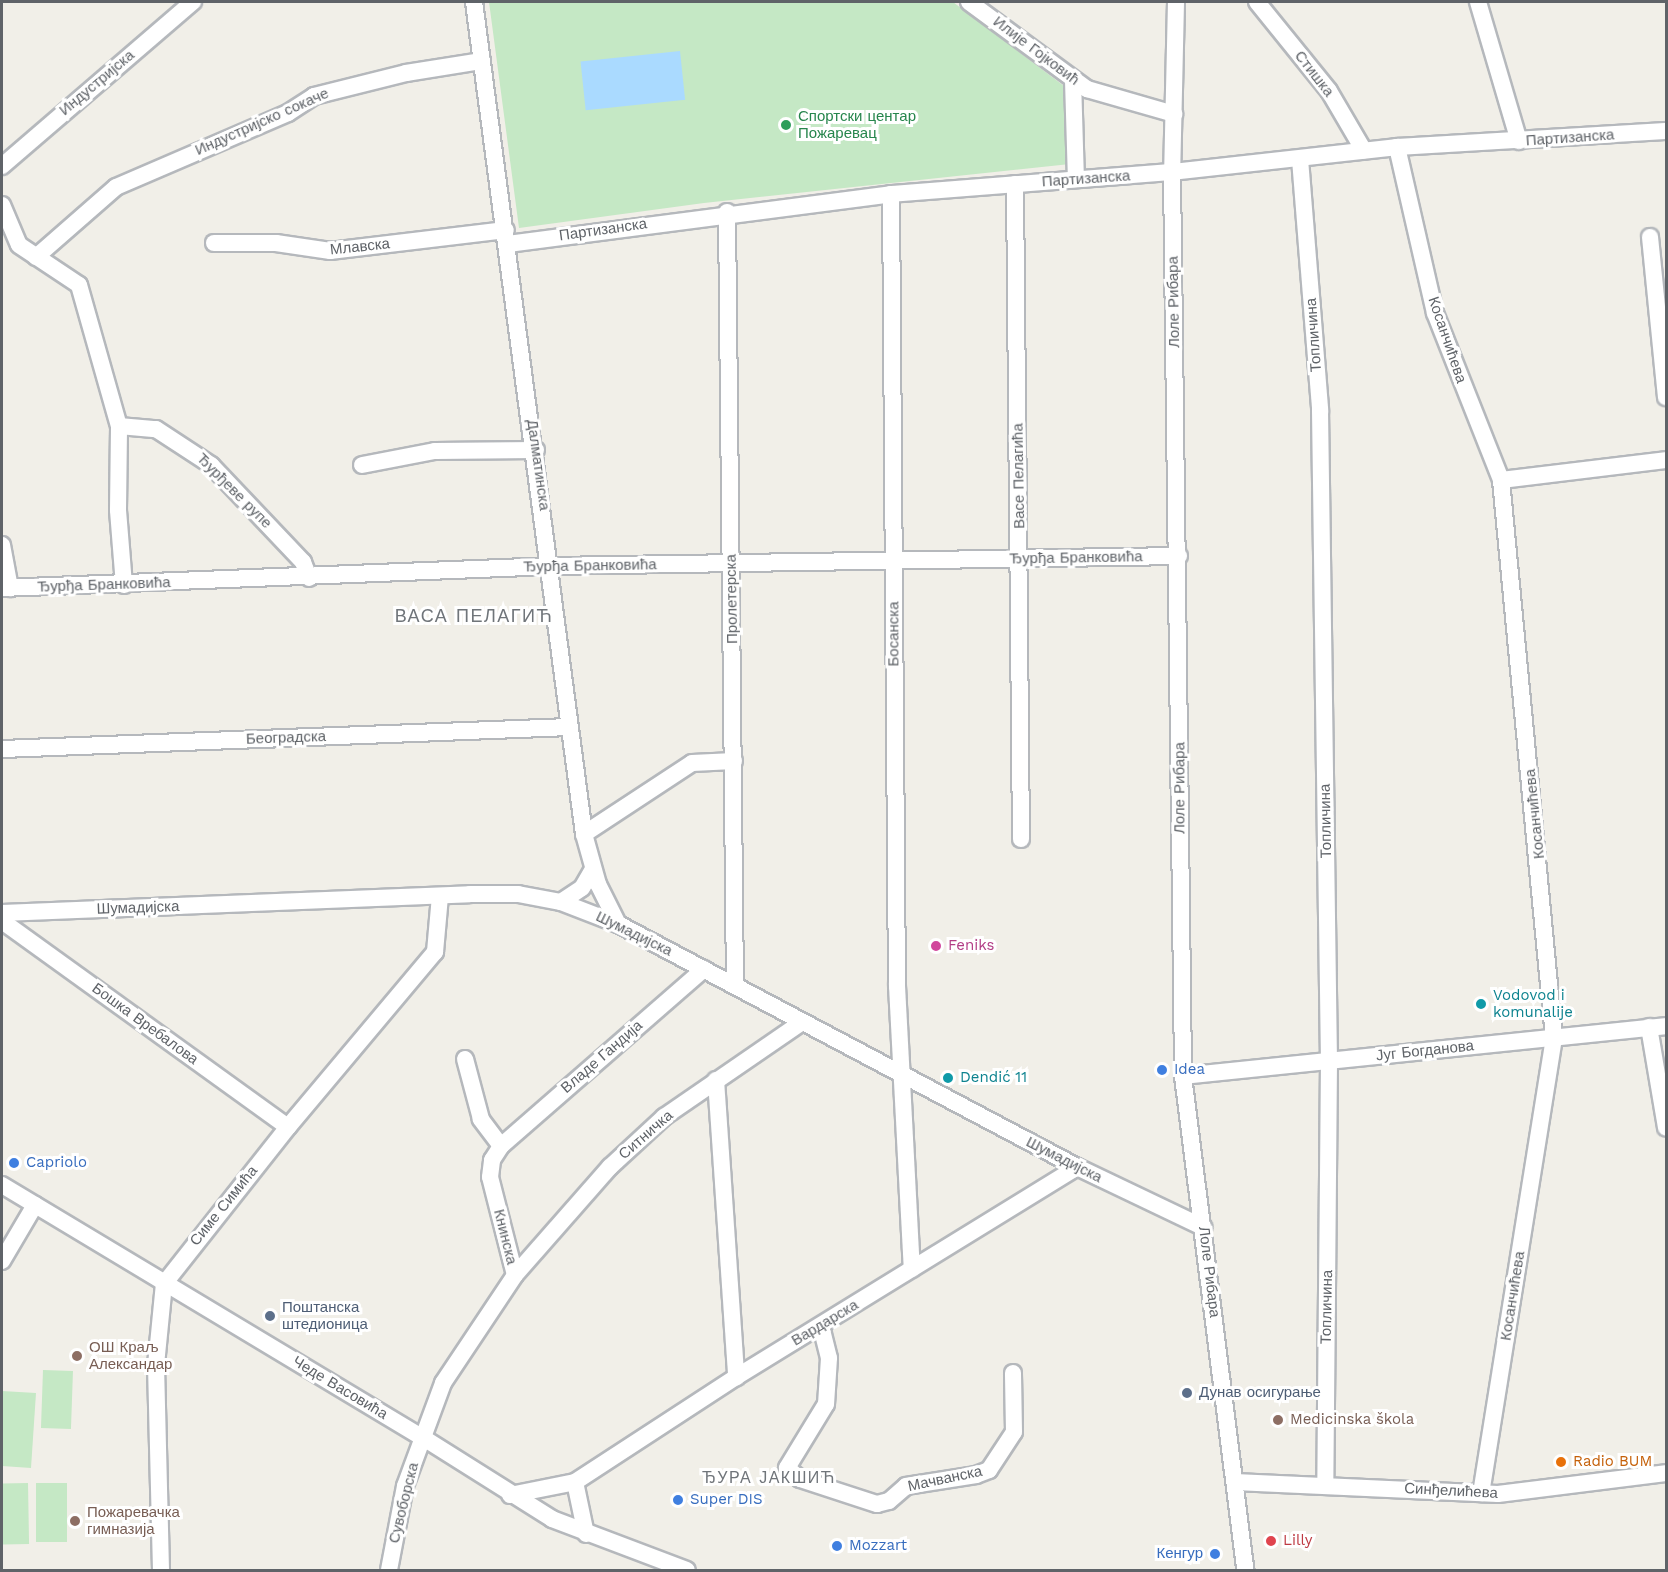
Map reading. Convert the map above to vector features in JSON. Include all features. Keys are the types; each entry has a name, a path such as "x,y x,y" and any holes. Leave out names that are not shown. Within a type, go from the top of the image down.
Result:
{"street":[{"name":"Индустријска","path":"2,165 193,2"},
{"name":"Далматинска","path":"474,2 536,450 584,834 593,869 618,924"},
{"name":"Илије Гојковић","path":"969,2 1073,80 1101,96 1174,114"},
{"name":"Лоле Рибара","path":"1176,2 1172,172 1179,556 1183,1076 1245,1570"},
{"name":"Стишка","path":"1257,2 1329,91 1364,151"},
{"path":"1478,2 1519,141"},
{"name":"Индустријско сокаче","path":"36,257 116,187 288,113 314,96 364,81 482,61"},
{"path":"1073,80 1076,180"},
{"name":"Партизанска","path":"507,237 891,194 1172,172 1397,147 1666,131"},
{"name":"Косанчићева","path":"1397,147 1435,313 1501,480 1554,1038 1481,1493"},
{"name":"Топличина","path":"1300,159 1320,410 1329,1061 1325,1484"},
{"name":"Васе Пелагића","path":"1015,184 1021,839"},
{"name":"Босанска","path":"891,194 899,1074 912,1269"},
{"path":"2,205 19,245 79,285 119,426 118,510 124,585"},
{"name":"Пролетерска","path":"727,212 735,985"},
{"name":"Млавска","path":"214,243 276,243 330,251 507,237"},
{"path":"1650,237 1666,397"},
{"name":"Ђурђеве рупе","path":"119,426 156,429 211,465 303,562 309,578"},
{"path":"362,465 426,452 536,450"},
{"path":"1501,480 1666,460"},
{"path":"2,545 6,588"},
{"name":"Ђурђа Бранковића","path":"6,588 309,578 551,566 1179,556"},
{"name":"Београдска","path":"2,749 570,727"},
{"path":"584,834 692,762 734,760"},
{"path":"561,902 582,888 593,869"},
{"name":"Шумадијска","path":"2,913 518,894 561,902 618,924 735,985 801,1023 1077,1167 1203,1227"},
{"name":"Симе Симића","path":"161,1570 156,1365 164,1284 175,1266 288,1127 435,952 440,896"},
{"name":"Бошка Вребалова","path":"2,921 288,1127"},
{"name":"Владе Гандија","path":"501,1146 704,969"},
{"name":"Ситничка","path":"515,1275 610,1167 664,1117 801,1023"},
{"name":"Југ Богданова","path":"1183,1076 1666,1026"},
{"path":"1649,1027 1666,1128"},
{"path":"465,1059 481,1119 501,1146"},
{"path":"716,1080 736,1377"},
{"name":"Книнска","path":"422,1437 443,1383 515,1275 490,1177 492,1160 501,1146"},
{"name":"Вардарска","path":"510,1495 575,1482 736,1377 1077,1167"},
{"name":"Чеде Васовића","path":"2,1185 422,1437 510,1495 586,1534 687,1570"},
{"path":"2,1261 35,1206"},
{"name":"Мачванска","path":"821,1326 829,1351 826,1404 787,1468 800,1479 877,1504 889,1501 906,1486 975,1476 989,1470 1014,1432 1013,1373"},
{"name":"Сувоборска","path":"389,1570 405,1486 422,1437"},
{"name":"Синђелићева","path":"1235,1482 1325,1484 1481,1493 1536,1491 1666,1473"},
{"path":"575,1482 586,1534"}],"green space":[{"name":"Спортски центар Пожаревац","path":"489,2 953,2 1064,86 1070,164 704,203 519,228"},
{"path":"43,1370 73,1371 71,1429 41,1428"},
{"path":"2,1391 36,1393 31,1468 2,1466"},
{"path":"2,1483 28,1483 29,1544 3,1544"},
{"path":"36,1483 67,1483 67,1542 36,1542"}],"water":[{"path":"680,51 685,100 586,110 581,61"}],"place":[{"name":"Спортски центар Пожаревац","path":"786,125"},
{"name":"Feniks","path":"936,946"},
{"name":"Vodovod i komunalije","path":"1481,1004"},
{"name":"Idea","path":"1162,1070"},
{"name":"Dendić 11","path":"948,1078"},
{"name":"Capriolo","path":"14,1163"},
{"name":"Поштанска штедионица","path":"270,1316"},
{"name":"ОШ Краљ Александар","path":"77,1356"},
{"name":"Дунав осигурање","path":"1187,1393"},
{"name":"Medicinska škola","path":"1278,1420"},
{"name":"Radio BUM","path":"1561,1462"},
{"name":"Super DIS","path":"678,1500"},
{"name":"Пожаревачка гимназија","path":"75,1521"},
{"name":"Lilly","path":"1271,1541"},
{"name":"Mozzart","path":"837,1546"},
{"name":"Кенгур","path":"1215,1554"}],"district":[{"name":"ВАСА ПЕЛАГИЋ","path":"474,616"},
{"name":"ЂУРА ЈАКШИЋ","path":"769,1478"}]}
